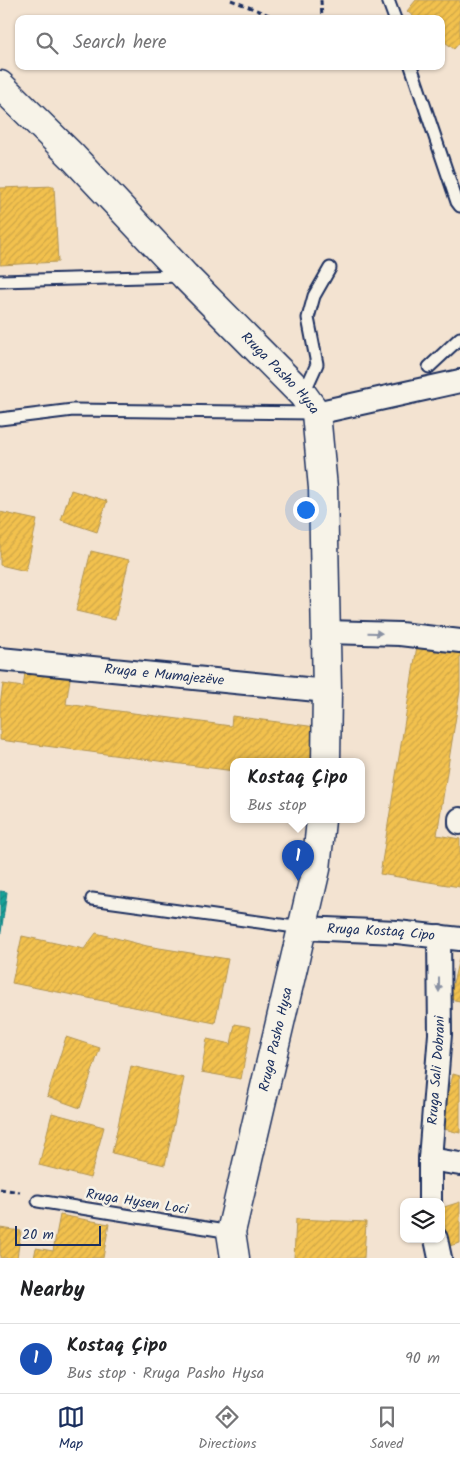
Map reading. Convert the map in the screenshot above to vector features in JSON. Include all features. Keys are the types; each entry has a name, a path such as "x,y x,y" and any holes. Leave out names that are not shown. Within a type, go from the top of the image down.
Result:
{"main road":[{"name":"Rruga Pasho Hysa","path":"0,85 73,158 184,276 309,404 323,488 327,691 326,758"},
{"name":"Rruga Pasho Hysa","path":"233,1245 316,869 322,823"}],"street":[{"path":"309,404 460,380"},
{"path":"326,632 400,634 460,641"},
{"name":"Rruga e Mumajezëve","path":"0,659 327,691"},
{"name":"Rruga Kostaq Cipo","path":"302,928 397,932 450,938"},
{"name":"Rruga Sali Dobrani","path":"430,1198 430,1159 450,1036 450,938"},
{"path":"430,1159 460,1164"},
{"path":"437,1243 440,1258"}],"lane":[{"path":"388,0 394,15"},
{"path":"412,70 460,206"},
{"path":"0,419 73,410 309,404 316,364 308,318 314,296 330,268"},
{"path":"0,281 184,276"},
{"path":"429,367 460,338"},
{"path":"92,899 302,928"},
{"name":"Rruga Hysen Loci","path":"38,1201 233,1245"}],"path":[{"path":"232,0 269,15"},
{"path":"322,0 322,15"}],"building: Homes":[{"path":"416,0 460,0 460,42 454,49 445,42 445,15 412,15 407,11"},
{"path":"54,186 58,262 0,265 0,188"},
{"path":"71,490 107,501 97,532 61,520"},
{"path":"0,512 37,520 26,571 0,565"},
{"path":"91,551 129,560 115,620 76,611"},
{"path":"417,646 460,653 460,691 437,835 460,839 460,887 380,874"},
{"path":"25,673 70,679 66,704 231,726 232,716 316,727 312,758 230,758 230,770 0,740 0,704 3,684 23,687"},
{"path":"96,933 147,946 228,959 215,1023 12,983 22,936 84,949"},
{"path":"460,955 460,1001 449,999"},
{"path":"235,1024 251,1027 241,1079 201,1072 207,1039 231,1044"},
{"path":"66,1037 100,1048 80,1108 47,1096"},
{"path":"131,1066 184,1078 165,1165 112,1153"},
{"path":"453,1074 460,1076 460,1133 440,1128"},
{"path":"52,1113 104,1127 90,1178 39,1165"},
{"path":"460,1202 460,1243 449,1246 445,1227 445,1207"},
{"path":"60,1215 109,1224 103,1258 34,1258 36,1248 53,1251"},
{"path":"296,1219 366,1222 364,1258 294,1258"},
{"path":"0,1228 21,1231 17,1258 0,1258"}],"building: Public":[{"path":"0,891 7,892 0,939"}],"place":[{"name":"Kostaq Çipo","path":"298,881"}]}
